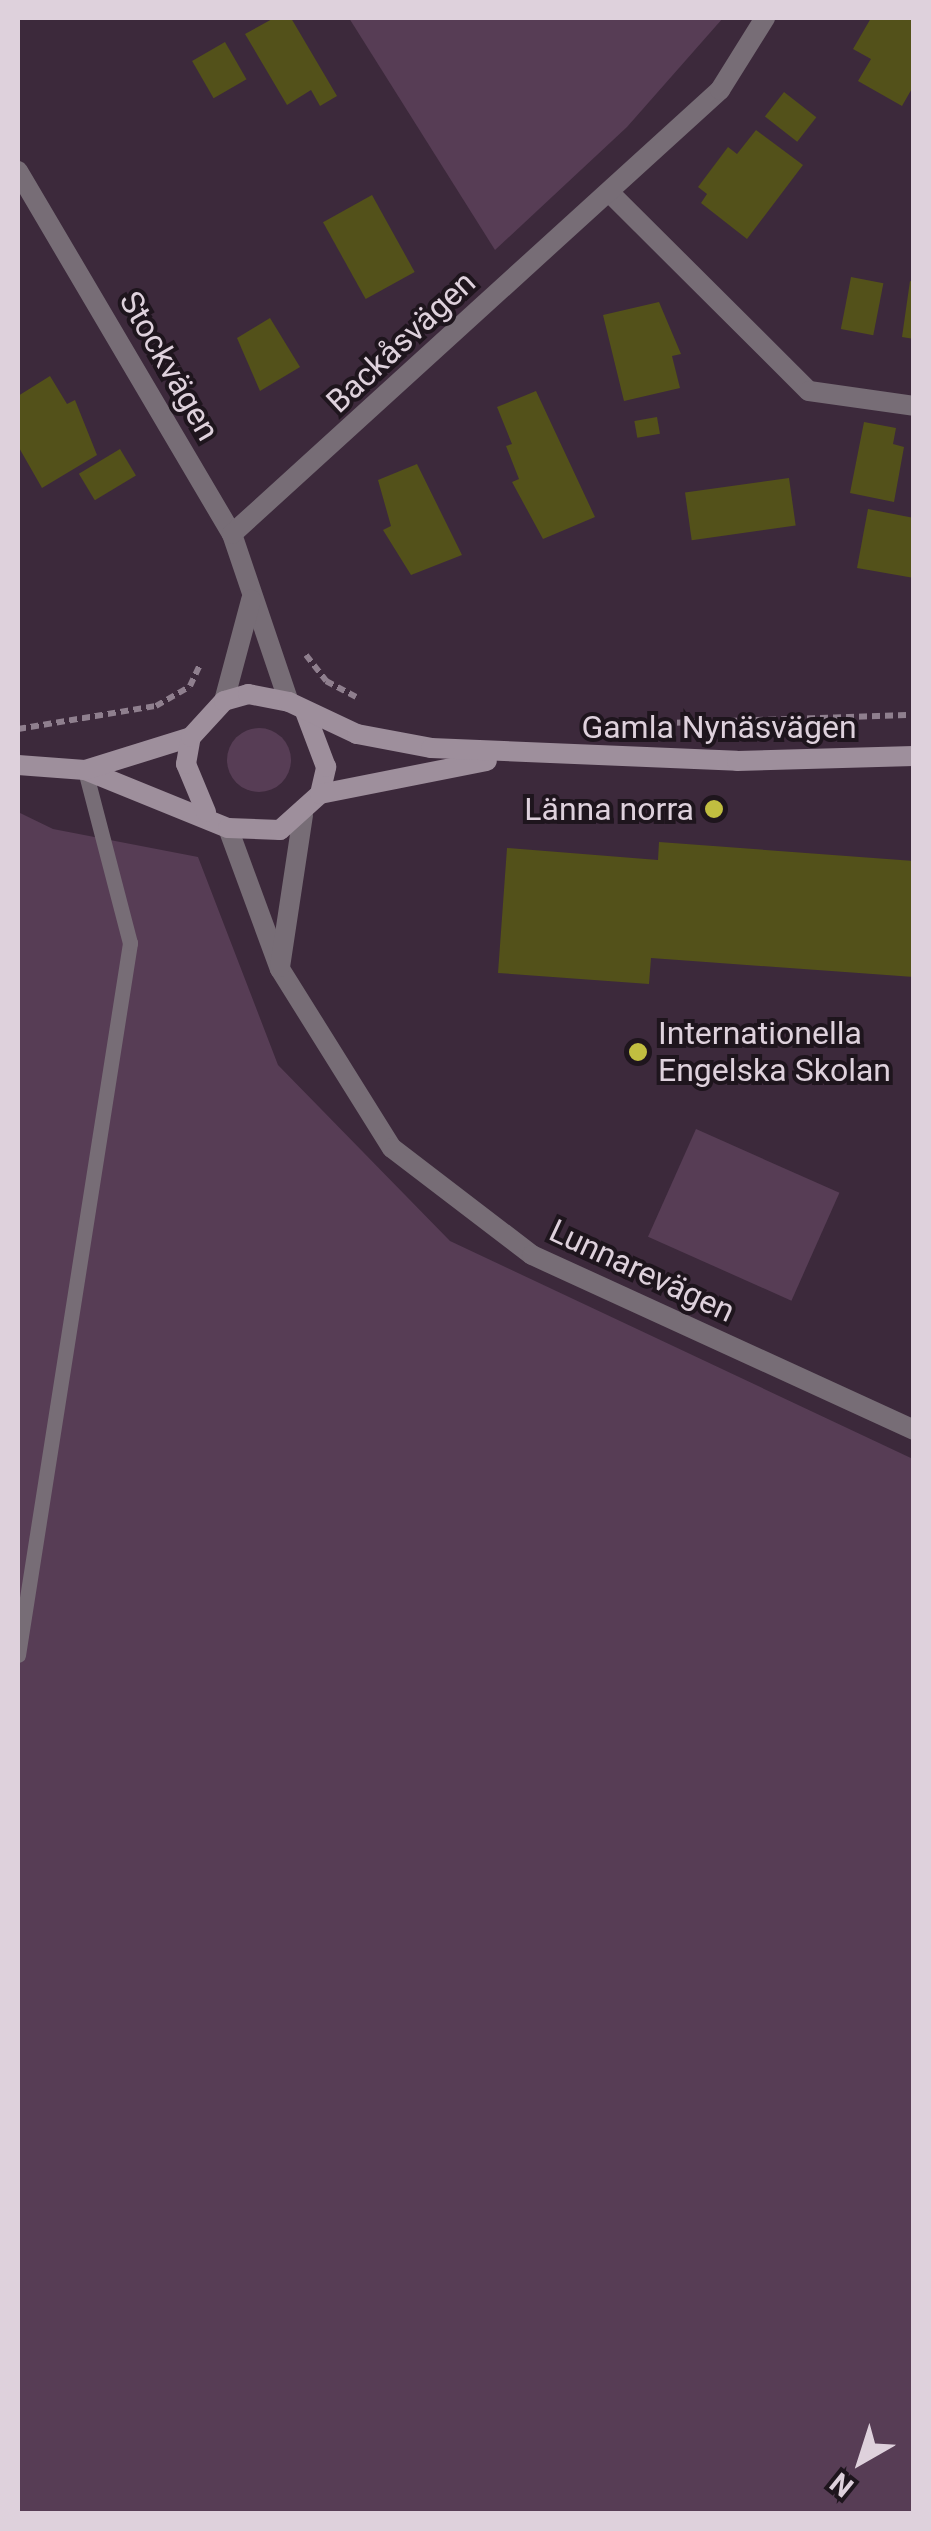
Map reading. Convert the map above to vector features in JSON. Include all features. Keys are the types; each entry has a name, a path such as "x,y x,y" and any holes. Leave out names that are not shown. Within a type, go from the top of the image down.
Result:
{"street":[{"name":"Backåsvägen","path":"232,534 720,90 765,18"},
{"name":"Stockvägen","path":"18,171 232,534 251,600 278,654 297,708"},
{"path":"609,192 809,392 914,406"},
{"name":"Stockvägen","path":"224,701 251,600"},
{"name":"Gamla Nynäsvägen","path":"224,701 248,694 432,748 524,756 914,756"},
{"path":"85,770 191,737 224,701"},
{"path":"280,969 304,816 320,794 322,738 297,708"},
{"path":"191,737 186,764 206,812"},
{"name":"Gamla Nynäsvägen","path":"320,794 524,756"},
{"path":"18,765 85,770 206,812 228,828 267,832 304,816"},
{"name":"Lunnarevägen","path":"228,828 280,969 392,1148 532,1255 914,1430"}],"lane":[{"path":"18,1655 130,943 85,770"}],"path":[{"path":"18,729 156,706 190,686 208,647 239,649"},
{"path":"278,654 308,655 326,681 369,704"},
{"path":"618,724 914,716"}],"shaded area":[{"path":"349,18 723,18 627,127 495,250"},
{"path":"259,728 281,738 291,760 281,782 259,792 237,782 227,760 237,738"},
{"path":"18,812 53,829 198,857 278,1065 450,1241 913,1459 913,2513 18,2513"},
{"path":"696,1129 839,1193 791,1301 648,1237"}],"building":[{"path":"274,18 291,18 337,96 320,106 311,90 287,105 245,34"},
{"path":"871,18 914,18 914,85 902,106 858,81 871,59 853,49"},
{"path":"225,42 246,79 214,98 192,61"},
{"path":"784,92 816,117 797,142 765,116"},
{"path":"756,130 803,165 747,239 701,203 707,194 698,187 728,147 737,154"},
{"path":"372,195 415,272 366,299 323,222"},
{"path":"851,277 883,283 873,335 841,329"},
{"path":"910,281 914,282 914,339 902,337"},
{"path":"659,302 681,354 672,356 680,388 624,401 603,315"},
{"path":"270,318 300,367 260,391 237,338"},
{"path":"50,376 67,404 75,400 97,455 42,488 18,446 18,396"},
{"path":"536,391 595,517 543,539 512,482 519,479 506,446 512,444 497,407"},
{"path":"657,417 660,434 637,438 634,421"},
{"path":"864,422 896,428 893,444 904,447 894,502 850,493"},
{"path":"120,449 136,476 95,500 79,474"},
{"path":"417,464 462,555 411,575 383,530 391,526 378,480"},
{"path":"789,478 796,526 692,540 685,493"},
{"path":"868,509 914,518 914,578 857,568"},
{"path":"659,842 914,861 914,977 651,958 649,984 498,973 507,848 658,860"}],"place":[{"name":"Länna norra","path":"714,809"},
{"name":"Internationella Engelska Skolan","path":"638,1052"}]}
